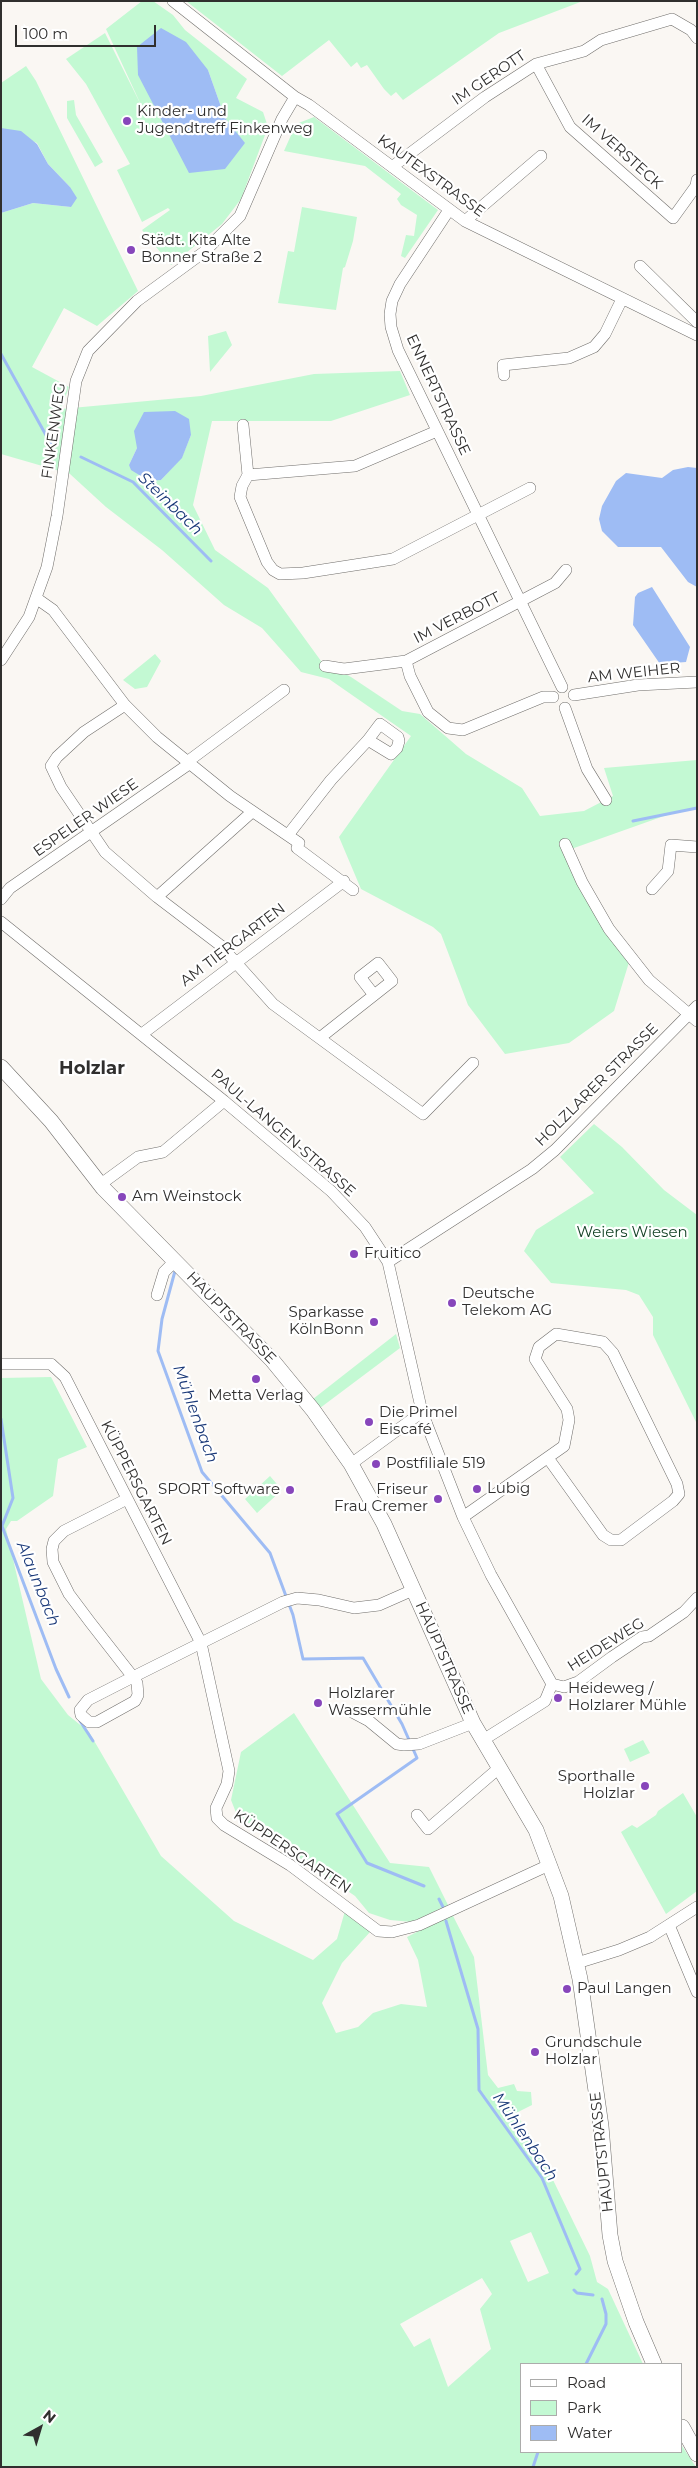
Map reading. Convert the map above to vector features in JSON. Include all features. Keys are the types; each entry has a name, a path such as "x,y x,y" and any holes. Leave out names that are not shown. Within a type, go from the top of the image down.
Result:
{"main road":[{"name":"HAUPTSTRASSE","path":"1,1067 51,1121 101,1184 272,1360 313,1410 350,1464 384,1524 473,1722 536,1830 561,1896 577,1963 601,2126 612,2244 620,2280 654,2363"},
{"path":"683,2429 697,2454"}],"street":[{"name":"KAUTEXSTRASSE","path":"173,1 295,97 309,105 465,221 697,335"},
{"name":"IM GEROTT","path":"392,167 485,97 536,64 584,50 602,40 672,19 690,30 697,38"},
{"name":"IM VERSTECK","path":"536,64 570,127 673,218 696,186 697,180"},
{"name":"FINKENWEG","path":"1,660 29,617 47,567 57,516 76,381 88,351 137,301 204,252 240,216 282,119 295,97"},
{"path":"465,221 541,156"},
{"name":"ENNERTSTRASSE","path":"449,210 400,284 392,301 390,314 398,350 522,601 562,687"},
{"path":"640,266 697,322"},
{"path":"504,375 503,365 569,358 594,347 605,334 622,298"},
{"path":"242,425 248,475 242,486 240,497 267,562 280,574 303,573 392,559 530,488"},
{"path":"248,475 355,466 437,431"},
{"path":"522,601 555,583 566,570"},
{"path":"36,598 53,610 125,705 157,737 252,812 299,843 297,848 353,890"},
{"name":"IM VERBOTT","path":"325,666 344,669 406,661 522,601"},
{"name":"IM VERBOTT","path":"406,661 410,676 428,712 448,728 464,730 542,697 553,697"},
{"name":"AM WEIHER","path":"574,695 638,685 697,682"},
{"path":"562,687 570,690 574,695 571,705 565,708 556,705 553,697 556,690 562,687"},
{"name":"ESPELER WIESE","path":"1,899 10,888 92,833 284,690"},
{"path":"125,705 84,732 61,752 51,766 60,787 105,852 157,897 220,945 234,963 273,1004 321,1037 423,1114 473,1063"},
{"path":"565,708 587,768 606,800"},
{"path":"288,835 331,780 368,740"},
{"path":"157,897 252,812"},
{"path":"565,844 582,882 610,929 649,980 694,1014"},
{"path":"652,890 668,872 671,845 697,847"},
{"name":"AM TIERGARTEN","path":"142,1034 341,880"},
{"name":"PAUL-LANGEN-STRASSE","path":"1,922 224,1101 341,1201 365,1227 388,1262 422,1412 463,1517 491,1575 552,1684"},
{"path":"321,1037 374,995"},
{"name":"HOLZLARER STRASSE","path":"388,1262 525,1174 556,1150 694,1014"},
{"path":"101,1184 138,1157 163,1152 224,1101"},
{"path":"157,1295 164,1272 175,1261"},
{"path":"463,1517 564,1446 569,1420 567,1409 536,1359 539,1347 556,1334 603,1342 613,1353 676,1484 679,1494 673,1501 621,1540 612,1540 603,1535 548,1458"},
{"name":"KÜPPERSGARTEN","path":"1,1364 50,1364 58,1369 70,1386 201,1643 229,1770 227,1784 216,1808 217,1818 224,1826 290,1865 378,1931 392,1932 419,1925 550,1865"},
{"path":"350,1464 422,1412"},
{"path":"127,1499 64,1531 54,1541 52,1549 53,1562 69,1594 133,1677 137,1683 138,1695 135,1701 97,1722 89,1722 84,1720 80,1710 88,1700 133,1677 283,1602 297,1598 319,1600 354,1608 378,1605 413,1590"},
{"name":"HEIDEWEG","path":"552,1684 564,1687 578,1682 642,1637 656,1631 691,1606 697,1598"},
{"path":"482,1740 545,1701 552,1684"},
{"path":"352,1712 369,1721 398,1744 404,1745 419,1744 473,1722"},
{"path":"417,1815 428,1829 499,1768"},
{"path":"577,1963 619,1950 650,1937 697,1907"},
{"path":"670,1925 697,1992"}],"green space":[{"path":"142,1 153,1 173,15 185,30 247,79 236,98 263,112 268,127 241,199 222,224 171,265 142,230 170,210 168,208 142,222 117,170 130,164 86,84 66,59 105,33 142,107 106,29","holes":["137,47 208,70 225,118 245,144"]},
{"path":"186,1 583,1 499,33 403,100 396,92 391,96 367,65 361,68 357,62 351,67 329,40 282,76"},
{"path":"26,66 36,81 138,291 97,326 64,308 32,367 69,387 61,409 201,396 314,374 400,371 410,395 331,421 212,421 193,505 215,550 268,588 321,661 351,677 402,711 420,714 466,754 522,788 540,816 584,811 613,796 604,768 697,760 697,807 664,816 574,848 572,851 588,893 630,959 614,1011 569,1043 505,1054 468,1005 441,934 433,927 361,889 339,837 411,736 329,679 301,672 262,628 224,605 162,550 106,507 70,474 1,454 1,213 33,203 71,207 70,187 48,164 37,143 1,128 1,83","holes":["191,435 182,457 161,480 129,465 137,448"]},
{"path":"74,100 76,115 103,162 95,167 67,118 67,101"},
{"path":"314,117 438,210 405,258 401,256 406,235 414,236 417,215 401,205 397,199 401,194 365,166 284,151 296,124"},
{"path":"302,207 357,217 353,241 345,267 343,268 336,310 278,303 288,251 294,252"},
{"path":"226,331 232,345 210,372 208,336"},
{"path":"155,654 161,661 147,687 135,689 123,680"},
{"name":"Weiers Wiesen","path":"594,1124 622,1147 664,1190 697,1215 697,1424 653,1335 653,1317 639,1295 626,1290 551,1283 524,1251 536,1230 594,1193 560,1157"},
{"path":"396,1334 400,1348 320,1408 313,1399"},
{"path":"51,1377 87,1447 58,1459 53,1496 17,1521 11,1521 6,1529 41,1679 68,1715 89,1732 161,1856 234,1921 313,1960 337,1939 345,1911 370,1932 342,1963 322,2003 336,2033 358,2027 373,2013 401,2004 427,2007 418,1960 407,1937 452,1914 474,1957 488,2075 498,2088 514,2084 517,2091 531,2092 532,2105 516,2113 537,2147 590,2256 597,2282 608,2289 643,2363 520,2363 520,2453 683,2453 683,2448 696,2467 1,2467 1,1378","holes":["531,2232 549,2273 528,2282 510,2241","482,2278 492,2294 480,2309 491,2349 448,2387 430,2338 414,2347 400,2324"]},
{"path":"270,1476 282,1490 257,1513 245,1499"},
{"path":"294,1713 390,1863 429,1867 448,1905 412,1922 390,1920 369,1913 355,1896 237,1815 231,1800 241,1752"},
{"path":"643,1740 650,1753 630,1762 624,1749"},
{"path":"683,1793 697,1817 697,1891 666,1914 621,1832 632,1825 637,1828"}],"water":[{"path":"161,28 186,42 208,70 225,118 245,143 225,169 189,173 138,75 137,47"},
{"path":"1,128 21,131 37,144 48,164 70,187 77,198 71,207 33,203 1,213"},
{"path":"175,411 189,419 191,435 182,458 161,480 149,481 131,470 129,465 137,448 134,431 144,412"},
{"path":"688,467 697,468 697,587 688,582 661,547 618,547 602,531 599,519 602,506 616,481 626,473 662,478 673,470"},
{"path":"652,587 690,647 686,662 660,664 633,625 635,597 638,593"}],"waterway":[{"name":"Steinbach","path":"1,354 52,446"},
{"name":"Steinbach","path":"81,457 133,482 211,561"},
{"path":"633,821 697,808"},
{"name":"Mühlenbach","path":"175,1271 162,1319 158,1351 202,1472 270,1553 293,1615 303,1659 363,1658 402,1724 417,1758 337,1814 367,1863 424,1886"},
{"name":"Alaunbach","path":"1,1419 13,1498 2,1526 56,1669 69,1697"},
{"name":"Alaunbach","path":"80,1721 93,1741"},
{"name":"Mühlenbach","path":"439,1899 443,1907"},
{"name":"Mühlenbach","path":"446,1921 478,2029 479,2090 542,2178 580,2269 576,2274"},
{"name":"Mühlenbach","path":"574,2290 577,2293 593,2295"},
{"name":"Mühlenbach","path":"586,2363 606,2324 606,2314 602,2299"},
{"name":"Mühlenbach","path":"533,2467 538,2453"}],"place":[{"name":"Kinder- und Jugendtreff Finkenweg","path":"127,121"},
{"name":"Städt. Kita Alte Bonner Straße 2","path":"131,250"},
{"name":"Am Weinstock","path":"122,1197"},
{"name":"Fruitico","path":"354,1254"},
{"name":"Deutsche Telekom AG","path":"452,1303"},
{"name":"Sparkasse KölnBonn","path":"374,1322"},
{"name":"Metta Verlag","path":"256,1379"},
{"name":"Die Primel Eiscafé","path":"369,1422"},
{"name":"Postfiliale 519","path":"376,1464"},
{"name":"Lubig","path":"477,1489"},
{"name":"SPORT Software","path":"290,1490"},
{"name":"Friseur Frau Cremer","path":"438,1499"},
{"name":"Heideweg / Holzlarer Mühle","path":"558,1698"},
{"name":"Holzlarer Wassermühle","path":"318,1703"},
{"name":"Sporthalle Holzlar","path":"645,1786"},
{"name":"Paul Langen","path":"567,1989"},
{"name":"Grundschule Holzlar","path":"535,2052"}],"district":[{"name":"Holzlar","path":"92,1069"}]}
